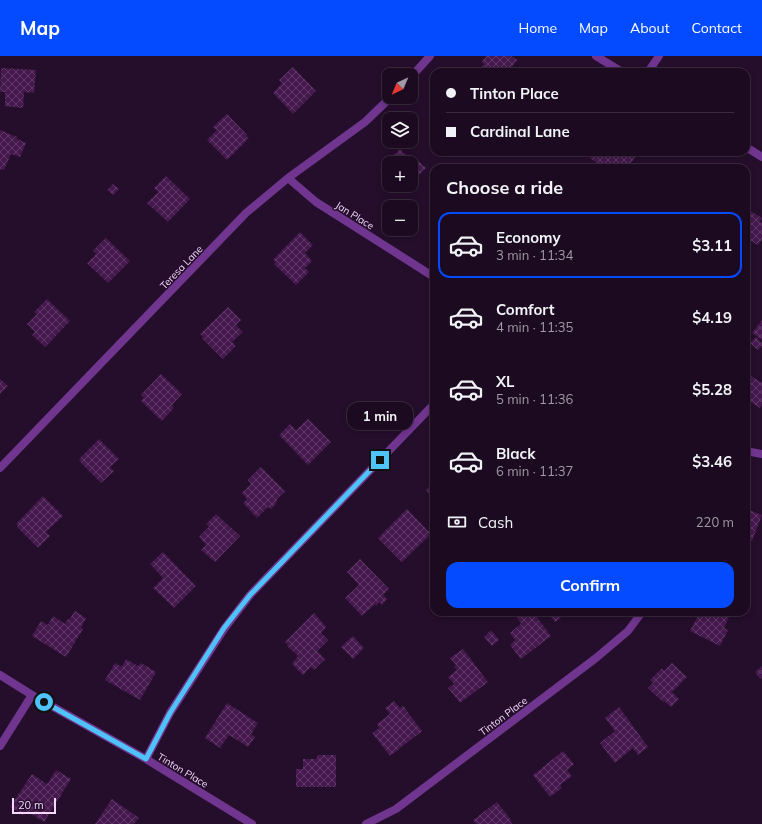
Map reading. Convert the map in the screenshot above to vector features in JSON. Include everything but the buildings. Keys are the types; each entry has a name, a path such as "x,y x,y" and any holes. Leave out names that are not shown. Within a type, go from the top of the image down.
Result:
{"street":[{"path":"418,69 430,56"},
{"path":"596,56 616,68"},
{"path":"650,68 658,56"},
{"name":"Teresa Lane","path":"0,468 246,213 288,178 365,122 384,104"},
{"path":"750,150 762,157"},
{"name":"Jan Place","path":"288,178 316,202 430,274"},
{"path":"146,759 170,713 224,628 250,595 430,408"},
{"path":"750,452 762,454"},
{"name":"Tinton Place","path":"366,824 396,809 596,658 628,631 639,616"},
{"name":"Tinton Place","path":"0,675 32,695 146,759 252,824"},
{"path":"0,746 32,695"}],"route":[{"path":"44,702 146,759 170,713 224,628 250,595 380,460"}]}
